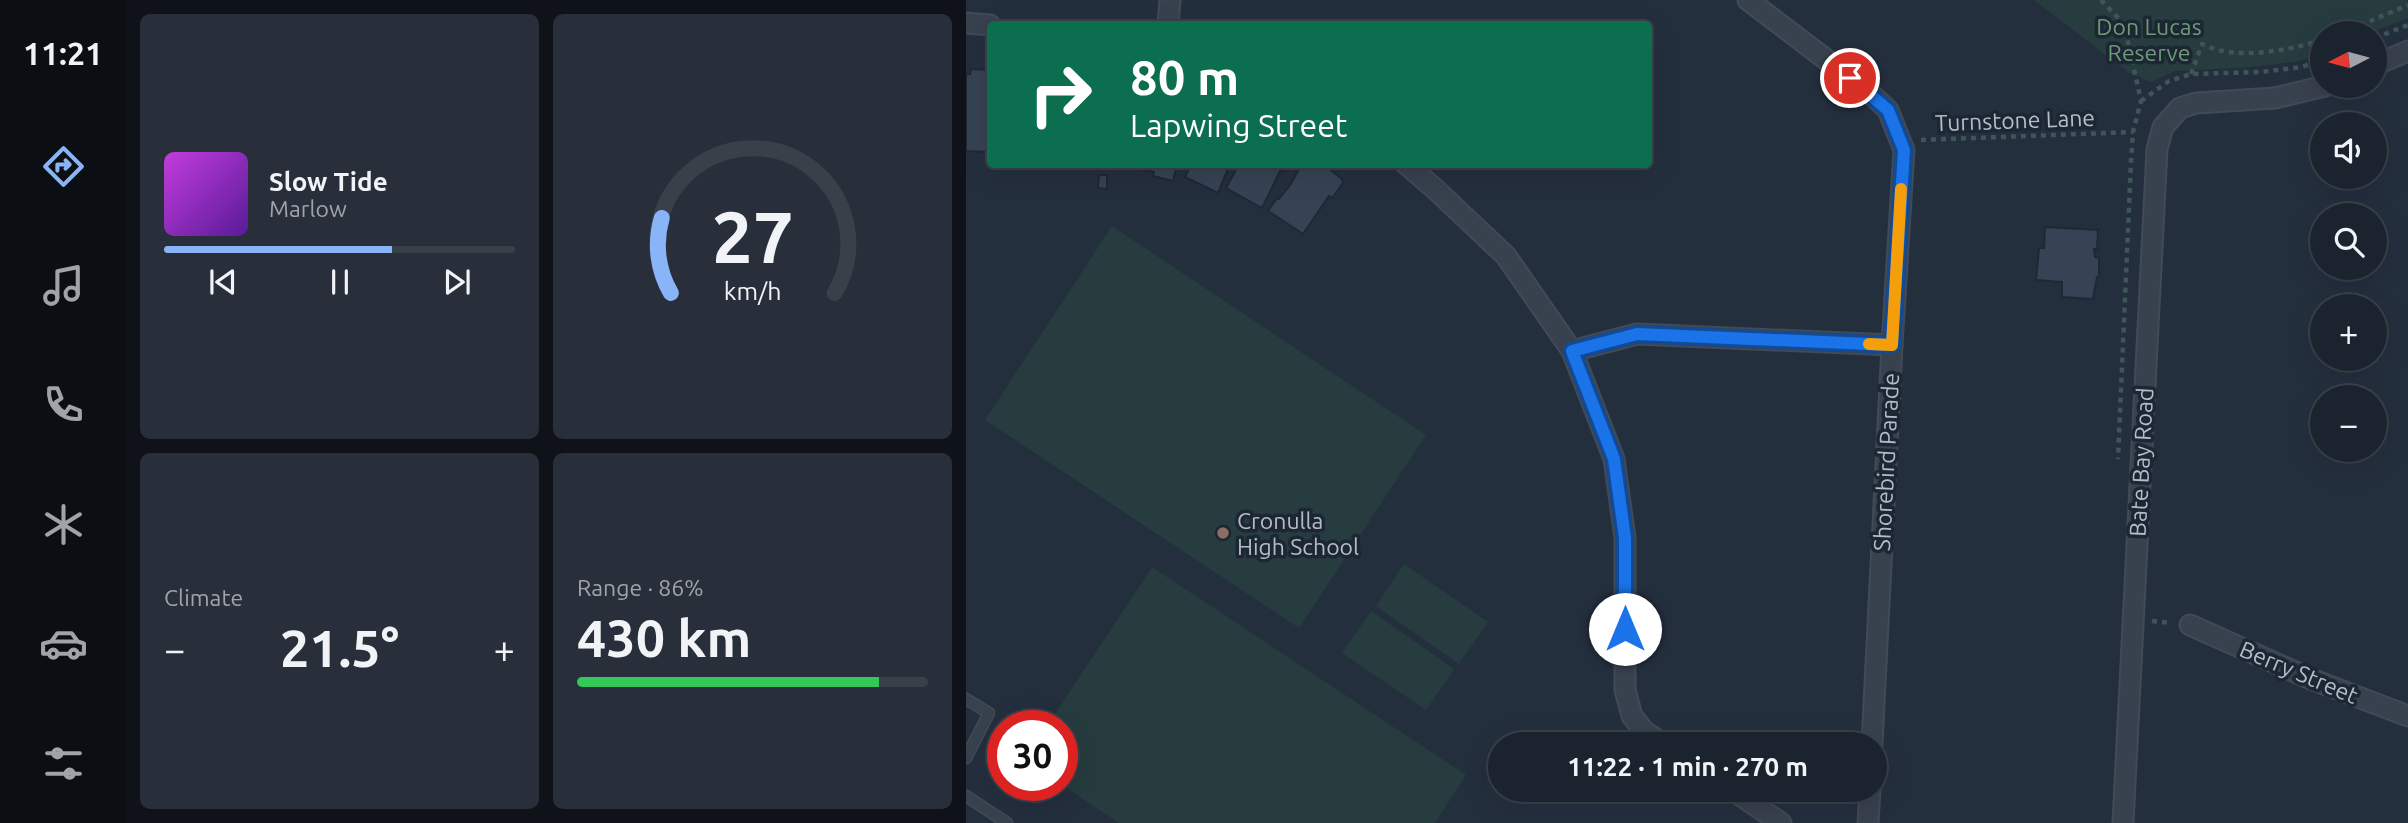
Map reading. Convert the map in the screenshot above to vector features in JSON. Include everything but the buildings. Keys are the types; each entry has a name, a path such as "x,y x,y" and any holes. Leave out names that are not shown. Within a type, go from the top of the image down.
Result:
{"street":[{"path":"1168,21 1170,0"},
{"name":"Shorebird Parade","path":"1748,0 1870,93 1888,110 1904,150 1873,732"},
{"path":"966,23 987,25"},
{"path":"2387,60 2408,51"},
{"name":"Bate Bay Road","path":"2123,823 2157,149 2163,127 2180,108 2196,103 2275,98 2310,90"},
{"path":"1411,168 1506,256 1572,351 1614,459 1625,538 1625,690 1632,716 1645,732"},
{"path":"1572,351 1637,334 1892,345"},
{"name":"Berry Street","path":"2190,625 2311,679 2408,716"},
{"path":"1750,802 1781,823"},
{"path":"1868,823 1869,802"}],"lane":[{"path":"966,699 989,713 966,758"},
{"path":"966,796 1007,823"}],"path":[{"path":"2101,0 2124,24 2141,101 2169,81 2191,75 2261,72 2310,64"},
{"path":"2370,21 2408,5"},
{"path":"2387,33 2408,25"},
{"path":"2191,75 2202,44 2224,51 2249,51 2282,50 2310,43"},
{"name":"Turnstone Lane","path":"1900,135 1926,141 2133,132"},
{"path":"2133,619 2190,625"}],"green space":[{"name":"Don Lucas Reserve","path":"2034,0 2408,0 2408,18 2387,26 2387,21 2310,21 2310,57 2300,61 2252,67 2175,71 2151,82 2129,73"},
{"path":"1112,226 1426,435 1299,628 985,420"},
{"path":"1404,564 1488,622 1459,664 1376,606"},
{"path":"1152,567 1466,775 1435,823 1119,823 1078,796 1078,710 1058,710"},
{"path":"1371,611 1454,669 1426,710 1342,653"}],"slow traffic":[{"path":"1869,344 1892,345 1901,189"}],"place":[{"name":"Cronulla High School","path":"1223,533"}],"route":[{"path":"1625,629 1625,538 1614,459 1572,351 1637,334 1892,345 1904,150 1888,110 1850,78"}]}
